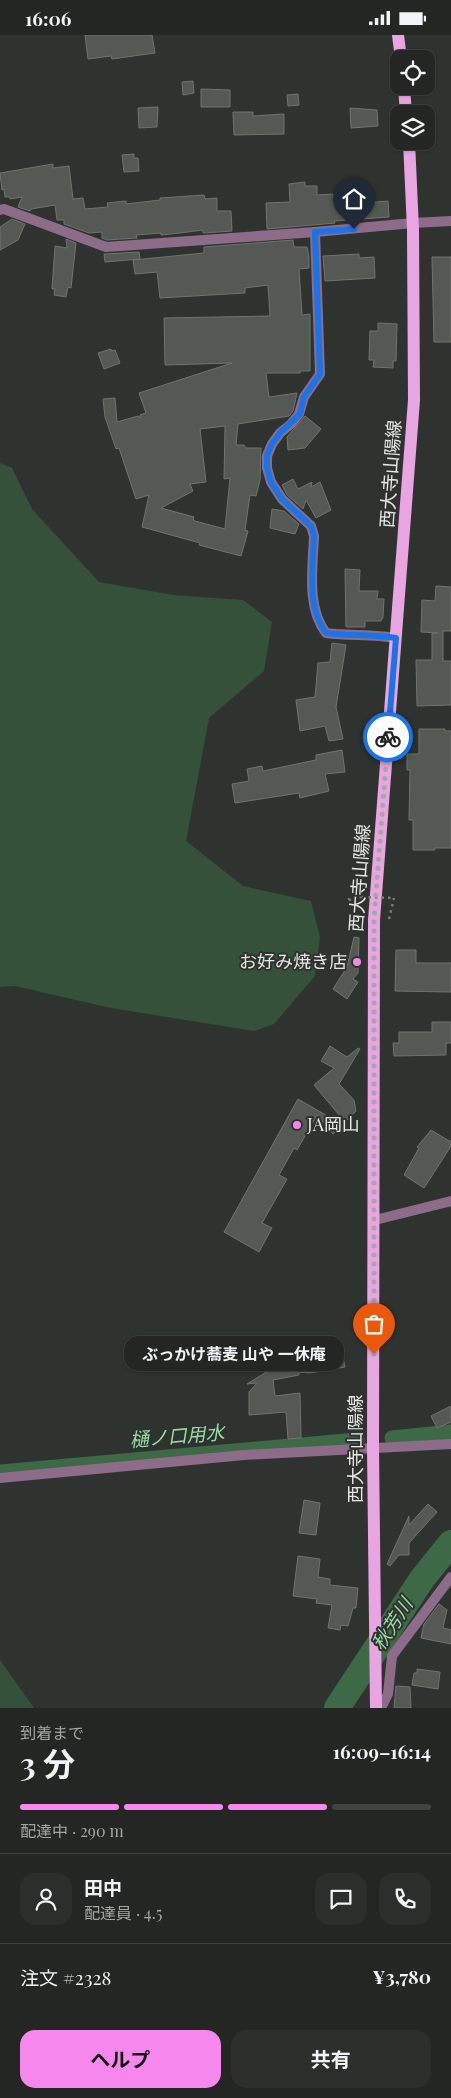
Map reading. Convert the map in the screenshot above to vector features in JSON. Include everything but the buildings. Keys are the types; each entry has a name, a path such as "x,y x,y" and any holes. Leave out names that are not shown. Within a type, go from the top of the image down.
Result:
{"main road":[{"path":"398,35 400,50"},
{"name":"西大寺山陽線","path":"376,1708 373,1449 375,1220 373,1109 374,920 414,399 413,223 409,150"}],"street":[{"path":"0,210 4,209 106,247 451,221"},
{"path":"315,232 320,374 304,397 300,414 272,444 267,455 267,468 271,482 282,499 311,526 314,536 313,606 318,623 326,633 343,635 372,634 396,638"},
{"path":"375,1220 451,1201"},
{"path":"0,1478 244,1455 451,1444"},
{"path":"381,1708 388,1694 392,1657 451,1577"}],"path":[{"path":"368,916 349,899 362,897 394,898 388,925"}],"green space":[{"path":"0,463 12,468 32,509 99,582 173,595 243,600 272,622 264,671 209,718 186,841 243,886 311,901 320,937 315,976 274,1024 254,1031 111,1008 15,986 0,987"},
{"path":"0,1660 34,1708 0,1708"}],"waterway":[{"name":"樋ノ口用水","path":"392,1438 451,1432"},
{"name":"樋ノ口用水","path":"0,1472 357,1440"},
{"name":"秋芳川","path":"337,1708 422,1579 451,1543"}],"way so far":[{"path":"374,1354 374,920 388,737"}],"place":[{"name":"お好み焼き店","path":"357,962"},
{"name":"JA岡山","path":"297,1125"},
{"name":"ぶっかけ蕎麦 山や 一休庵","path":"374,1354"}],"route":[{"path":"354,229 315,232 320,374 304,397 300,414 280,433 272,444 267,455 267,468 271,482 282,499 311,526 314,536 313,606 318,623 326,633 343,635 372,634 396,638 388,737"}]}
